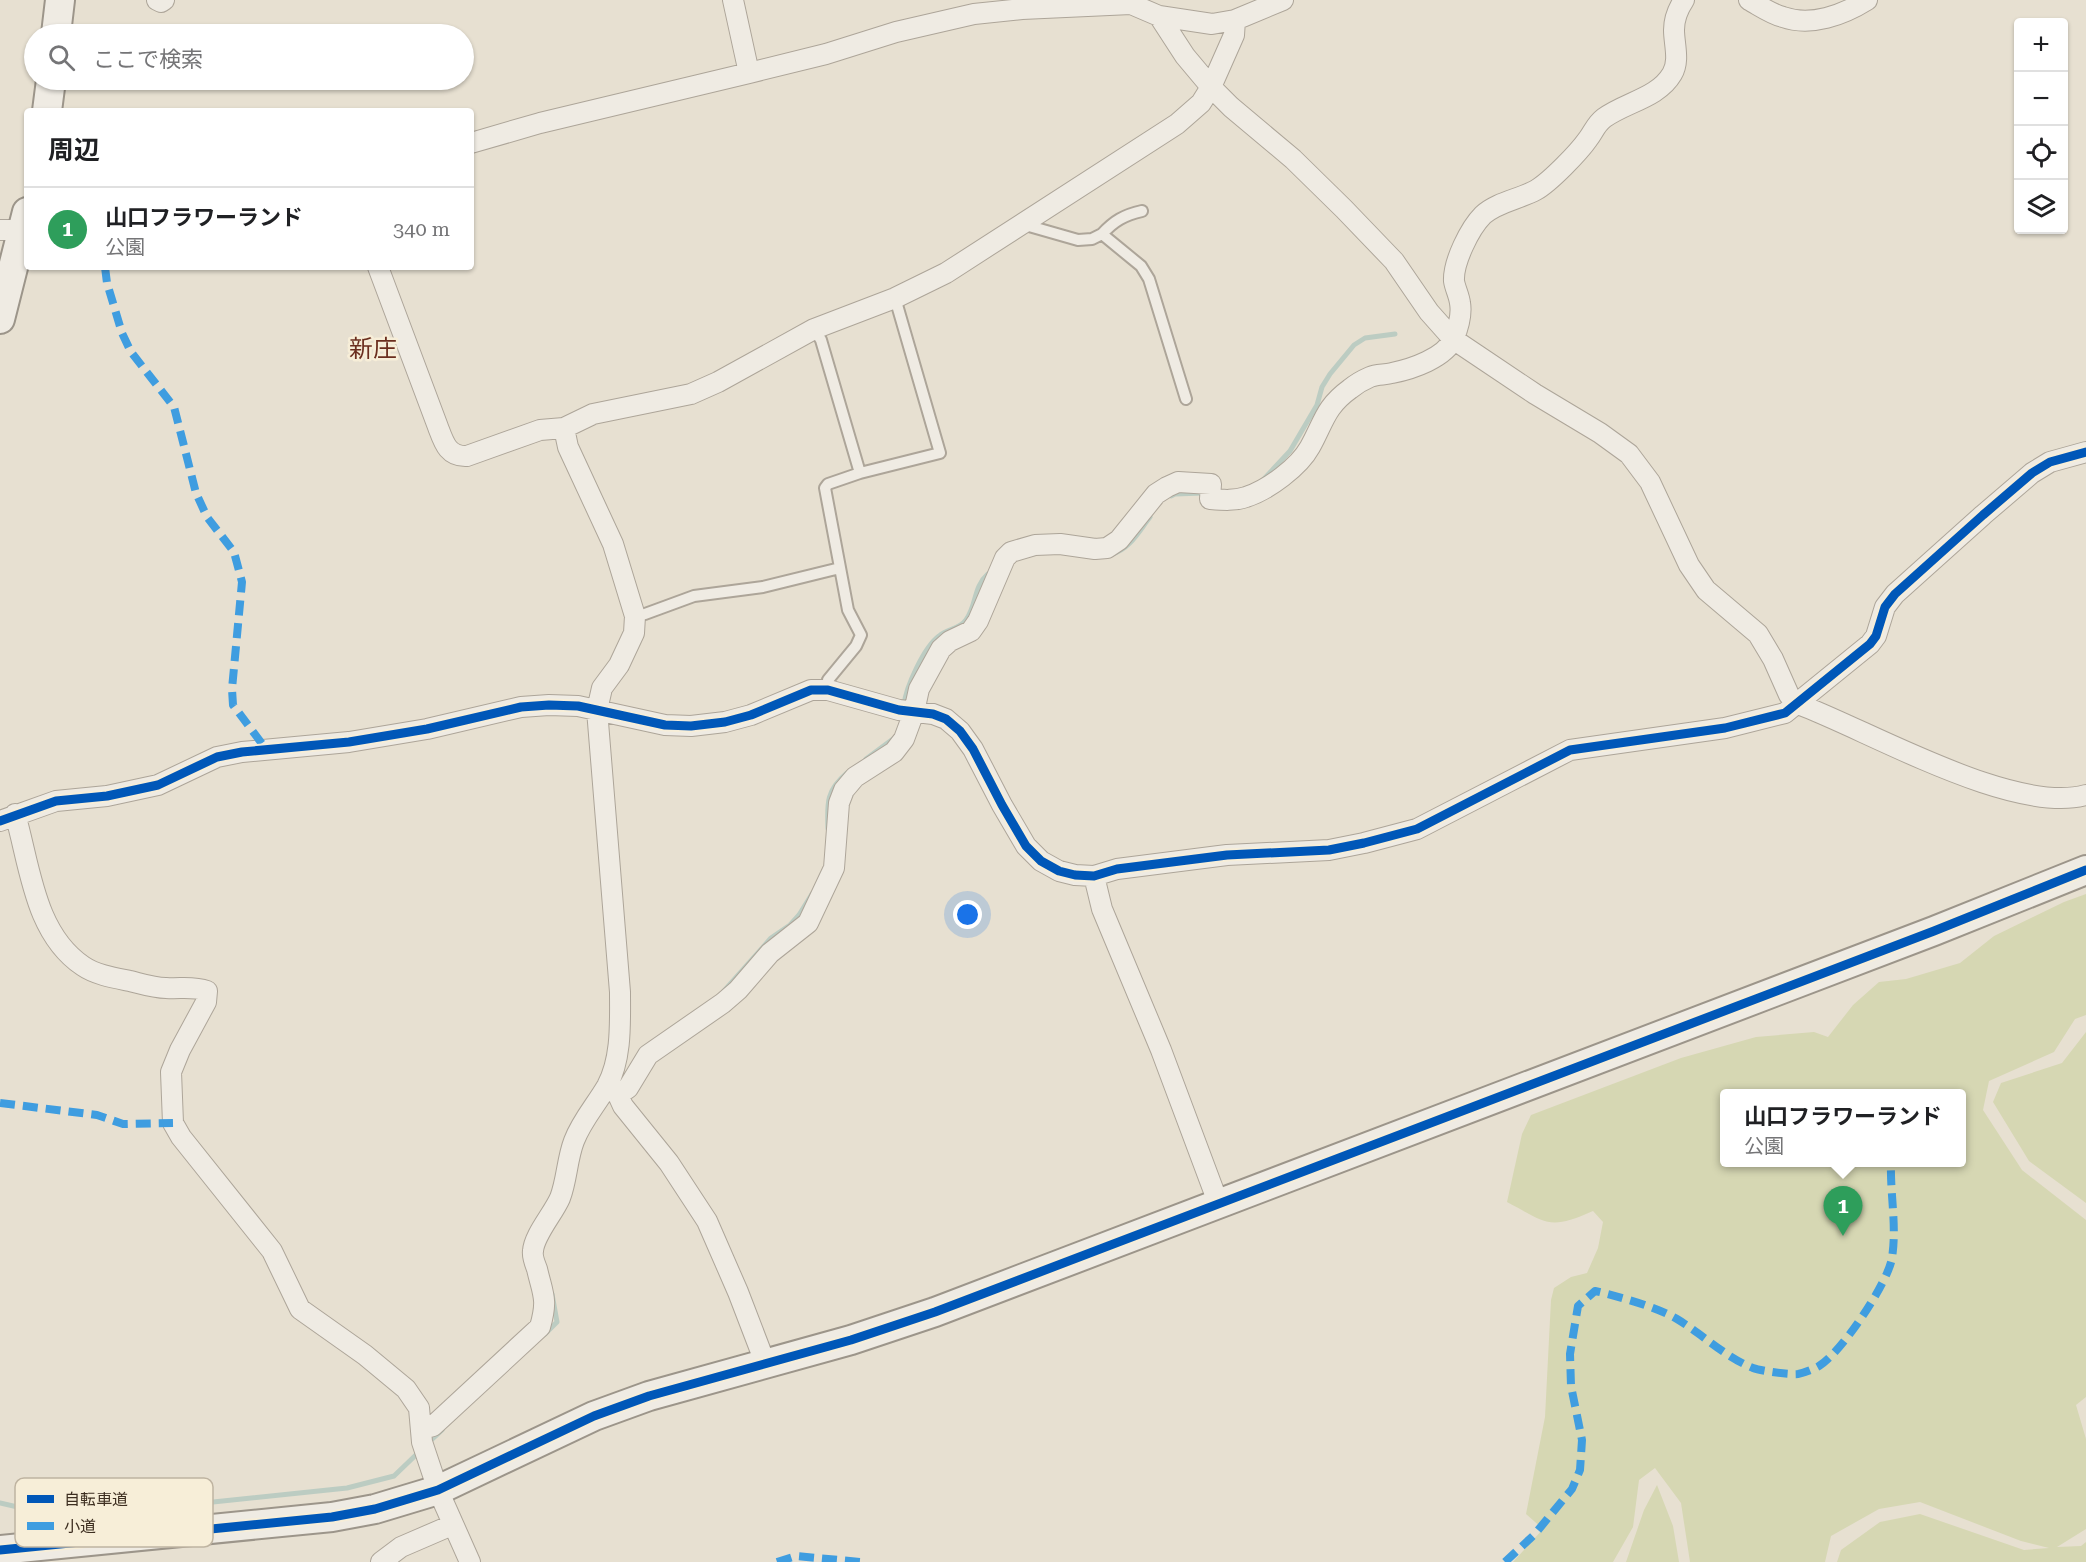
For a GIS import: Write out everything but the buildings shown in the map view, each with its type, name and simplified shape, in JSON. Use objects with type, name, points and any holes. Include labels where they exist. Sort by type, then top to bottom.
[{"type":"street","points":[[57,24],[60,0]]},
{"type":"street","points":[[157,0],[164,0]]},
{"type":"street","points":[[733,0],[749,74]]},
{"type":"street","points":[[474,142],[540,123],[749,74],[826,54],[896,32],[974,14],[1131,2],[1159,16],[1212,24],[1235,20],[1255,5],[1283,0]]},
{"type":"street","points":[[612,1090],[628,1088],[648,1055],[723,1003],[738,990],[770,952],[808,922],[834,868],[839,803],[844,790],[855,777],[894,752],[904,739],[906,711],[941,649],[950,641],[971,631],[978,621],[1005,558],[1011,552],[1035,545],[1060,544],[1095,549],[1107,548],[1119,540],[1156,494],[1178,482],[1211,484],[1210,500],[1246,497],[1270,486],[1301,460],[1309,449],[1327,411],[1336,399],[1372,376],[1393,373],[1427,361],[1446,349],[1453,339],[1460,318],[1460,304],[1454,282],[1455,267],[1463,245],[1484,215],[1537,190],[1548,181],[1588,140],[1597,123],[1660,89],[1674,73],[1676,59],[1674,27],[1678,10],[1684,0]]},
{"type":"street","points":[[1749,0],[1782,17],[1801,21],[1824,18],[1848,11],[1867,0]]},
{"type":"street","points":[[1159,16],[1185,56],[1211,87],[1231,107],[1293,159],[1394,261],[1429,312],[1453,339],[1629,454],[1650,482],[1689,565],[1706,590],[1758,634],[1773,659],[1789,695],[1798,704],[1986,784],[2056,799],[2086,795]]},
{"type":"street","points":[[379,270],[448,450],[458,456],[467,456],[540,430],[564,428],[593,414],[691,394],[813,329],[896,298],[946,273],[1177,124],[1202,103],[1211,87],[1234,35],[1235,20]]},
{"type":"street","points":[[47,108],[50,90]]},
{"type":"street","points":[[0,319],[19,226]]},
{"type":"street","points":[[423,1442],[434,1426],[540,1327],[545,1309],[544,1295],[533,1252],[536,1242],[560,1199],[573,1144],[582,1121],[612,1090],[619,1036],[620,992],[597,710],[602,688],[619,665],[634,633],[635,616],[613,544],[568,447],[564,428]]},
{"type":"street","points":[[470,1562],[438,1490],[423,1442],[419,1408],[406,1389],[365,1355],[300,1309],[272,1251],[181,1137],[173,1123],[170,1093],[171,1072],[206,1002],[207,991],[197,987],[164,988],[112,978],[83,966],[59,944],[45,920],[8,818],[56,801],[108,796],[158,785],[217,757],[242,752],[349,742],[427,729],[520,707],[578,706],[665,725],[691,726],[725,722],[751,715],[811,690],[828,690],[946,719],[960,731],[973,749],[1026,846],[1041,861],[1059,871],[1094,876],[1117,869],[1227,855],[1329,850],[1417,829],[1570,750],[1725,728],[1785,713],[1870,644],[1876,636],[1885,607],[1895,594],[1983,515],[2032,473],[2050,462],[2086,452]]},
{"type":"street","points":[[213,1530],[332,1517],[375,1509],[438,1490],[594,1416],[649,1396],[766,1365],[935,1312],[1934,931],[2086,870]]},
{"type":"street","points":[[1094,876],[1102,909],[1161,1050],[1219,1205]]},
{"type":"street","points":[[612,1090],[669,1163],[707,1221],[766,1365]]},
{"type":"street","points":[[381,1562],[401,1547],[453,1525]]},
{"type":"street","points":[[1,1554],[64,1547]]},
{"type":"lane","points":[[1022,224],[1078,240],[1092,239],[1102,234],[1113,222],[1126,215],[1142,211]]},
{"type":"lane","points":[[1102,234],[1141,266],[1149,279],[1186,399]]},
{"type":"lane","points":[[828,690],[828,680],[856,646],[861,635],[848,610],[825,488],[828,484],[860,473],[940,453],[896,298]]},
{"type":"lane","points":[[813,329],[820,340],[860,473]]},
{"type":"lane","points":[[635,616],[694,596],[763,587],[840,568]]},
{"type":"green space","points":[[2086,894],[2086,1015],[2075,1019],[2054,1052],[1989,1081],[1983,1110],[2022,1170],[2086,1220],[2086,1397],[2076,1405],[2086,1439],[2086,1529],[2057,1547],[2081,1546],[2086,1542],[2086,1562],[1837,1562],[1841,1550],[1880,1522],[1920,1514],[2024,1550],[2049,1548],[2021,1541],[1920,1502],[1879,1509],[1831,1536],[1825,1562],[1690,1562],[1681,1503],[1655,1468],[1639,1480],[1633,1527],[1613,1562],[1513,1562],[1543,1529],[1526,1514],[1545,1417],[1551,1300],[1554,1288],[1571,1277],[1587,1273],[1598,1248],[1603,1222],[1593,1211],[1566,1221],[1548,1222],[1507,1202],[1522,1134],[1531,1115],[1681,1058],[1756,1037],[1814,1032],[1828,1037],[1853,1005],[1879,982],[1906,979],[1960,963],[1994,936],[2064,902]]},
{"type":"green space","points":[[2086,1032],[2086,1203],[2029,1161],[1993,1102],[2001,1083],[2062,1063]]},
{"type":"green space","points":[[1657,1485],[1673,1526],[1679,1562],[1626,1562],[1644,1510]]},
{"type":"waterway","points":[[1263,480],[1290,451],[1317,405],[1322,387],[1354,345],[1365,338],[1395,334]]},
{"type":"waterway","points":[[1171,496],[1203,493]]},
{"type":"waterway","points":[[1112,554],[1129,544],[1150,517]]},
{"type":"waterway","points":[[904,705],[912,678],[927,649],[939,636],[960,626],[966,620],[977,590],[988,574]]},
{"type":"waterway","points":[[866,759],[893,739]]},
{"type":"waterway","points":[[828,829],[831,792],[847,773]]},
{"type":"waterway","points":[[724,991],[771,938],[790,925],[812,894]]},
{"type":"waterway","points":[[545,1334],[557,1322],[552,1294]]},
{"type":"waterway","points":[[427,1444],[442,1430]]},
{"type":"waterway","points":[[213,1502],[347,1488],[394,1476],[420,1451]]},
{"type":"waterway","points":[[0,1503],[15,1506]]},
{"type":"marked path","points":[[105,270],[122,333],[131,352],[174,407],[196,493],[207,517],[234,552],[242,582],[232,689],[233,705],[266,749]]},
{"type":"marked path","points":[[0,1103],[97,1115],[123,1124],[173,1123]]},
{"type":"marked path","points":[[1505,1562],[1534,1535],[1572,1489],[1580,1470],[1582,1440],[1571,1386],[1570,1354],[1578,1306],[1595,1291],[1648,1306],[1669,1315],[1723,1352],[1753,1368],[1794,1374],[1819,1366],[1851,1333],[1873,1300],[1889,1269],[1894,1234],[1891,1167]]},
{"type":"marked path","points":[[777,1562],[796,1556],[861,1562]]},
{"type":"cycle path","points":[[0,821],[56,801],[107,796],[158,785],[217,757],[242,752],[349,742],[427,729],[521,707],[578,706],[665,725],[691,726],[725,722],[751,715],[811,690],[828,690],[899,710],[933,714],[946,719],[960,731],[973,749],[1026,846],[1041,861],[1059,871],[1094,876],[1117,869],[1227,855],[1329,850],[1417,829],[1570,750],[1725,728],[1785,713],[1870,644],[1876,636],[1885,607],[1895,594],[1983,515],[2032,473],[2050,462],[2086,452]]},
{"type":"cycle path","points":[[213,1529],[332,1517],[375,1509],[438,1490],[594,1416],[649,1396],[851,1340],[935,1312],[1934,931],[2086,870]]},
{"type":"cycle path","points":[[0,1550],[30,1547]]},
{"type":"place","name":"山口フラワーランド","points":[[1843,1236]]},
{"type":"district","name":"新庄","points":[[373,349]]}]
